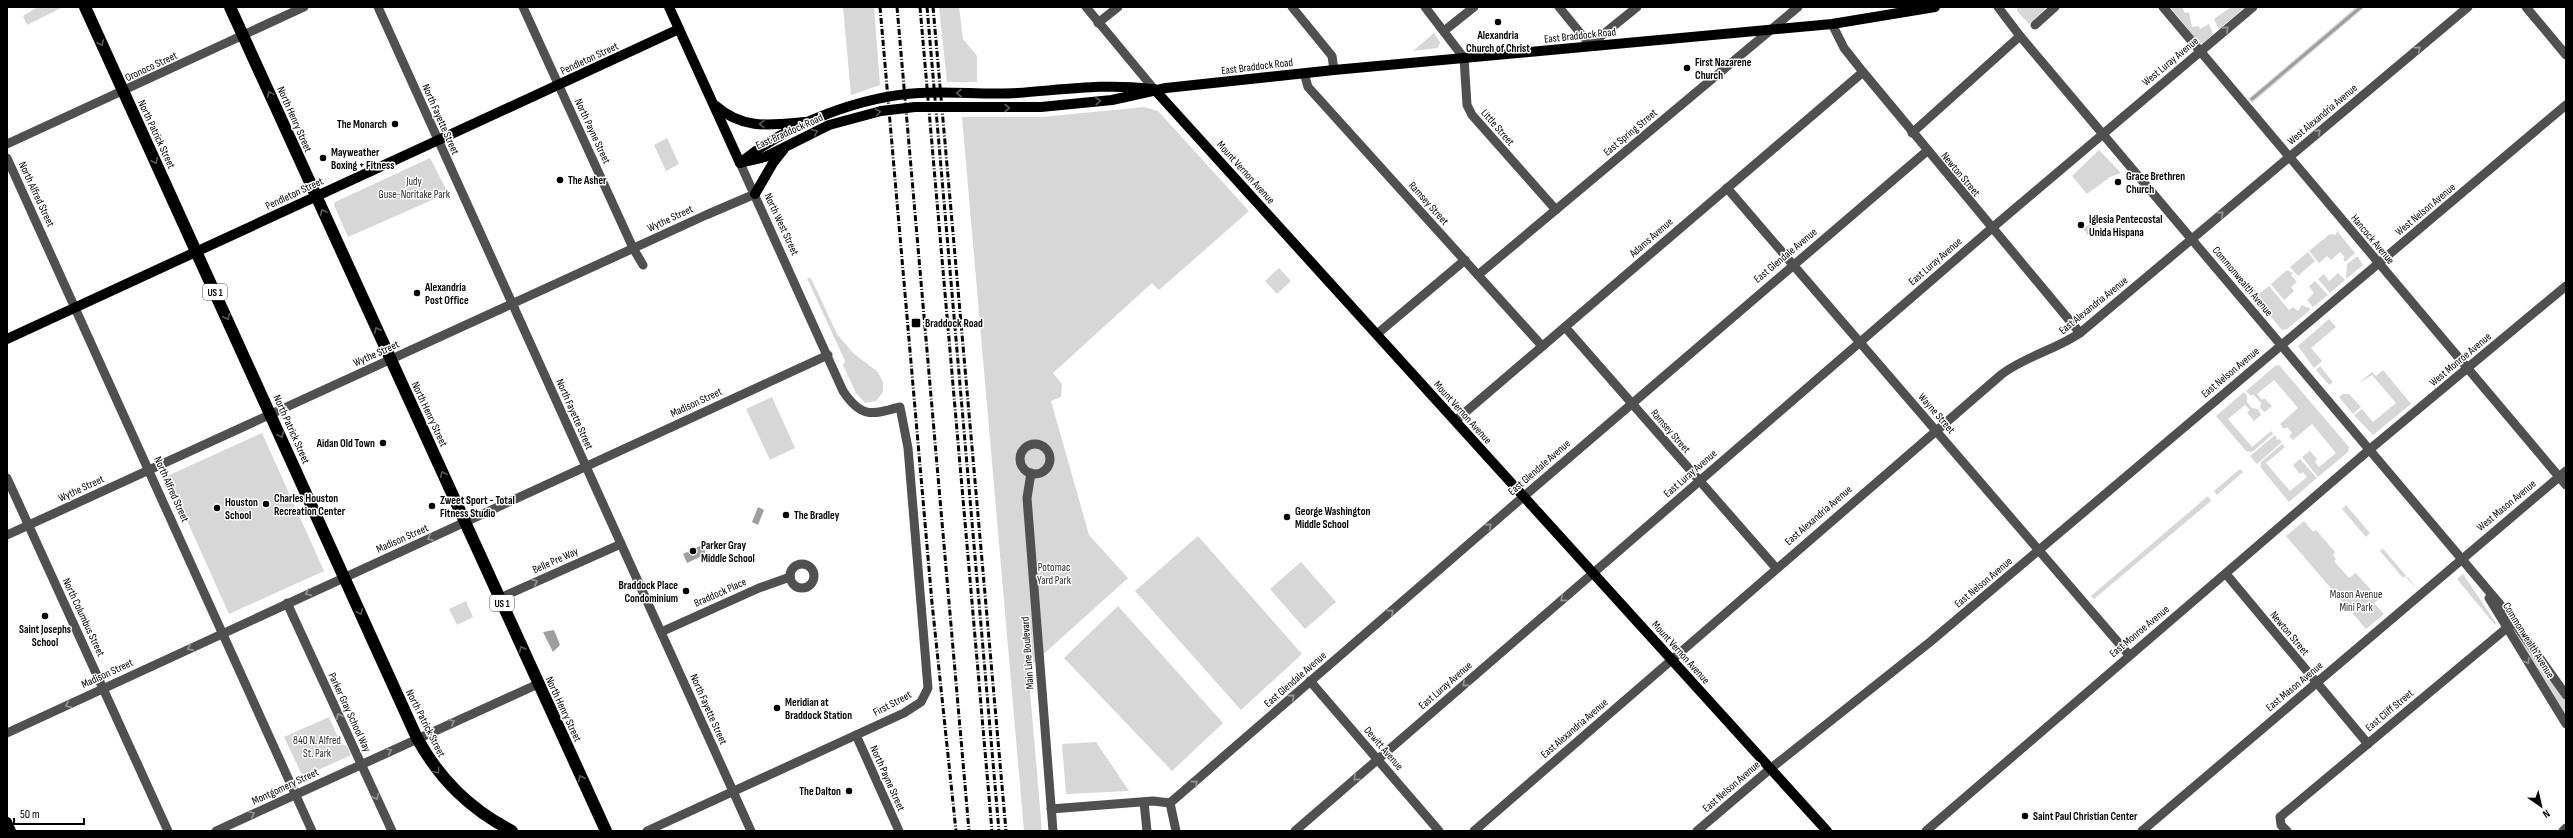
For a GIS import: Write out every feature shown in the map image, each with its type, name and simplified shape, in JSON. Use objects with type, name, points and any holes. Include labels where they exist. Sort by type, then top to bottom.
[{"type":"highway","name":"North Patrick Street","points":[[85,7],[417,738],[436,770],[454,790],[483,815],[512,831]]},
{"type":"highway","name":"North Henry Street","points":[[230,7],[606,831]]},
{"type":"main road","name":"North West Street","points":[[669,7],[740,163]]},
{"type":"main road","name":"East Braddock Road","points":[[740,163],[765,157],[829,125],[881,111],[915,107],[1041,107],[1112,100],[1154,89],[1590,45],[1832,24],[1935,7]]},
{"type":"main road","name":"Pendleton Street","points":[[7,339],[679,29]]},
{"type":"main road","name":"East Braddock Road","points":[[740,163],[760,148],[814,120],[862,102],[884,97],[921,93],[1018,93],[1126,85],[1154,89]]},
{"type":"main road","name":"Mount Vernon Avenue","points":[[1154,89],[1827,831]]},
{"type":"main road","points":[[713,102],[729,117],[747,123],[765,125],[814,120]]},
{"type":"main road","points":[[755,194],[773,163],[790,144]]},
{"type":"main road","points":[[7,822],[11,831]]},
{"type":"street","name":"Oronoco Street","points":[[7,144],[123,92],[304,7]]},
{"type":"street","name":"North Fayette Street","points":[[378,7],[751,831]]},
{"type":"street","name":"North Payne Street","points":[[523,7],[642,265]]},
{"type":"street","name":"Mount Vernon Avenue","points":[[1086,7],[1154,89]]},
{"type":"street","points":[[1098,23],[1118,7]]},
{"type":"street","points":[[1292,7],[1332,56],[1334,70]]},
{"type":"street","points":[[1425,7],[1464,58]]},
{"type":"street","points":[[1444,31],[1474,7]]},
{"type":"street","points":[[1559,7],[1590,45],[1637,7]]},
{"type":"street","name":"East Spring Street","points":[[1478,275],[1798,7]]},
{"type":"street","name":"Commonwealth Avenue","points":[[1998,7],[2020,36],[2102,134],[2471,570],[2511,625],[2566,695]]},
{"type":"street","points":[[2035,25],[2055,7]]},
{"type":"street","name":"Hancock Avenue","points":[[2163,7],[2378,263],[2562,474],[2566,485]]},
{"type":"street","name":"West Luray Avenue","points":[[2102,134],[2253,7]]},
{"type":"street","name":"West Alexandria Avenue","points":[[2191,239],[2468,7]]},
{"type":"street","points":[[2526,7],[2566,54]]},
{"type":"street","name":"Newton Street","points":[[1832,24],[1844,48],[1926,151],[2080,333]]},
{"type":"street","points":[[1912,133],[2020,36]]},
{"type":"street","name":"Little Street","points":[[1464,58],[1467,105],[1472,115],[1556,210]]},
{"type":"street","name":"Adams Avenue","points":[[1455,421],[1863,72]]},
{"type":"street","name":"Ramsey Street","points":[[1304,73],[1308,87],[1542,346]]},
{"type":"street","name":"West Nelson Avenue","points":[[2280,345],[2566,105]]},
{"type":"street","name":"East Luray Avenue","points":[[1295,831],[1859,342],[2102,134]]},
{"type":"street","name":"East Glendale Avenue","points":[[1171,807],[1310,681],[1631,403],[1926,151]]},
{"type":"street","name":"North Alfred Street","points":[[7,158],[150,470],[312,831]]},
{"type":"street","name":"North West Street","points":[[740,163],[843,391],[855,408],[872,414],[900,407]]},
{"type":"street","name":"Wayne Street","points":[[1727,188],[2129,655]]},
{"type":"street","name":"Wythe Street","points":[[7,535],[633,248],[755,194]]},
{"type":"street","name":"East Alexandria Avenue","points":[[1474,831],[1776,568],[2012,366],[2064,345],[2191,239]]},
{"type":"street","points":[[1377,334],[1465,260]]},
{"type":"street","name":"West Monroe Avenue","points":[[2369,450],[2566,286]]},
{"type":"street","name":"Ramsey Street","points":[[1565,327],[1698,482],[1776,568]]},
{"type":"street","name":"East Nelson Avenue","points":[[1697,831],[1770,768],[1925,646],[2280,345]]},
{"type":"street","name":"Madison Street","points":[[7,733],[223,634],[287,602],[828,355]]},
{"type":"street","name":"First Street","points":[[647,831],[915,707],[923,699],[928,688],[908,448],[900,407]]},
{"type":"street","name":"East Monroe Avenue","points":[[1926,831],[2369,450]]},
{"type":"street","name":"Main Line Boulevard","points":[[1030,473],[1027,498],[1053,831]]},
{"type":"street","name":"West Mason Avenue","points":[[2461,559],[2562,474]]},
{"type":"street","name":"North Columbus Street","points":[[7,478],[168,831]]},
{"type":"street","name":"Belle Pre Way","points":[[500,598],[620,544]]},
{"type":"street","name":"East Mason Avenue","points":[[2142,831],[2461,559]]},
{"type":"street","name":"Newton Street","points":[[2226,574],[2368,744]]},
{"type":"street","name":"Braddock Place","points":[[661,632],[759,588],[790,577]]},
{"type":"street","name":"Parker Gray School Way","points":[[287,602],[392,831]]},
{"type":"street","name":"Commonwealth Avenue","points":[[2511,625],[2566,724]]},
{"type":"street","name":"East Cliff Street","points":[[2287,831],[2281,825],[2280,817],[2511,625]]},
{"type":"street","name":"Dewitt Avenue","points":[[1310,681],[1439,831]]},
{"type":"street","name":"Montgomery Street","points":[[216,831],[538,684]]},
{"type":"street","name":"North Payne Street","points":[[856,735],[899,831]]},
{"type":"street","points":[[1051,808],[1144,802],[1171,807],[1176,831]]},
{"type":"street","points":[[1144,802],[1147,831]]},
{"type":"street","points":[[2563,831],[2566,828]]},
{"type":"green space","points":[[38,7],[63,7],[27,25],[23,16]]},
{"type":"green space","points":[[843,7],[874,7],[880,85],[851,95]]},
{"type":"green space","points":[[939,7],[959,7],[963,39],[977,56],[977,82],[947,82]]},
{"type":"green space","points":[[2017,7],[2047,7],[2029,24],[2017,11]]},
{"type":"green space","points":[[2170,7],[2182,7],[2185,13],[2189,12],[2192,27],[2199,26],[2200,29],[2209,24],[2213,34],[2203,43],[2199,43]]},
{"type":"green space","points":[[2231,7],[2245,7],[2219,29],[2214,19]]},
{"type":"green space","points":[[2356,7],[2365,7],[2252,103],[2248,99]]},
{"type":"green space","points":[[1434,33],[1440,42],[1438,48],[1413,51]]},
{"type":"green space","name":"Potomac Yard Park","points":[[1144,107],[1158,111],[1249,211],[1159,290],[1152,283],[1053,373],[1062,384],[1061,397],[1051,401],[1089,535],[1128,578],[1028,668],[1042,831],[1024,831],[962,117],[1042,117]]},
{"type":"green space","points":[[667,138],[679,164],[666,171],[654,145]]},
{"type":"green space","points":[[2099,150],[2121,173],[2110,177],[2087,194],[2072,176]]},
{"type":"green space","name":"Judy Guse-Noritake Park","points":[[430,158],[448,193],[348,237],[334,205],[335,202]]},
{"type":"green space","points":[[2100,215],[2105,220],[2081,240],[2087,234],[2083,229]]},
{"type":"green space","points":[[2337,231],[2355,253],[2345,262],[2343,259],[2345,257],[2340,252],[2331,260],[2327,256],[2319,263],[2309,251],[2330,234],[2336,235]]},
{"type":"green space","points":[[2308,252],[2315,261],[2298,276],[2290,267]]},
{"type":"green space","points":[[2358,257],[2363,265],[2346,279],[2347,264]]},
{"type":"green space","points":[[1279,268],[1291,281],[1277,294],[1265,281]]},
{"type":"green space","points":[[2287,270],[2293,273],[2291,275],[2297,282],[2291,287],[2294,291],[2284,300],[2271,284]]},
{"type":"green space","points":[[2338,273],[2345,280],[2330,293],[2318,279],[2324,274],[2329,281]]},
{"type":"green space","points":[[807,278],[811,278],[837,334],[853,353],[878,372],[883,382],[883,392],[876,401],[865,403],[856,393],[843,365],[845,361]]},
{"type":"green space","points":[[2315,281],[2328,295],[2313,307],[2307,300],[2314,293],[2309,286]]},
{"type":"green space","points":[[2269,286],[2289,310],[2293,307],[2298,311],[2302,305],[2311,309],[2287,329],[2282,330],[2249,291],[2253,287],[2259,294]]},
{"type":"green space","points":[[2329,319],[2336,327],[2311,348],[2322,361],[2314,368],[2298,346]]},
{"type":"green space","points":[[2279,365],[2349,447],[2348,452],[2318,477],[2302,457],[2310,451],[2317,459],[2315,462],[2319,467],[2336,453],[2312,424],[2293,440],[2289,436],[2292,433],[2287,427],[2284,429],[2280,424],[2298,408],[2274,380],[2257,394],[2262,400],[2264,398],[2272,406],[2265,412],[2260,408],[2261,403],[2254,395],[2250,395],[2246,391],[2275,366]]},
{"type":"green space","points":[[2320,366],[2333,382],[2329,385],[2316,370]]},
{"type":"green space","points":[[2383,370],[2411,404],[2373,435],[2354,415],[2362,409],[2373,422],[2396,403],[2372,375],[2358,384],[2372,372],[2376,376]]},
{"type":"green space","points":[[2244,392],[2247,396],[2247,402],[2252,408],[2258,409],[2261,415],[2254,421],[2247,412],[2250,410],[2245,405],[2228,419],[2252,447],[2271,431],[2273,434],[2252,452],[2246,451],[2216,416]]},
{"type":"green space","points":[[2343,394],[2349,394],[2361,407],[2353,414],[2339,397]]},
{"type":"green space","points":[[772,397],[795,448],[770,460],[746,409]]},
{"type":"green space","points":[[262,433],[324,571],[229,614],[167,476]]},
{"type":"green space","points":[[2275,435],[2277,440],[2279,439],[2282,442],[2257,464],[2250,456]]},
{"type":"green space","points":[[2282,444],[2285,447],[2266,463],[2290,491],[2307,477],[2303,472],[2300,474],[2293,465],[2300,459],[2317,478],[2289,502],[2261,468],[2261,462]]},
{"type":"green space","points":[[2240,469],[2243,472],[2217,495],[2214,491]]},
{"type":"green space","points":[[2208,496],[2211,501],[2094,599],[2091,596]]},
{"type":"green space","points":[[2346,505],[2370,533],[2366,537],[2342,509]]},
{"type":"green space","name":"Mason Avenue Mini Park","points":[[2304,521],[2313,532],[2316,530],[2335,552],[2333,555],[2336,559],[2334,561],[2349,578],[2356,573],[2379,599],[2374,603],[2384,614],[2366,629],[2286,536]]},
{"type":"green space","points":[[1198,536],[1302,654],[1241,710],[1135,591]]},
{"type":"green space","points":[[2378,543],[2415,587],[2405,576],[2403,578],[2380,551],[2383,549]]},
{"type":"green space","points":[[1301,562],[1336,602],[1305,629],[1270,589]]},
{"type":"green space","points":[[2463,574],[2496,623],[2495,625],[2457,579]]},
{"type":"green space","points":[[466,601],[473,617],[457,625],[449,609]]},
{"type":"green space","points":[[1118,606],[1223,723],[1172,771],[1064,658]]},
{"type":"green space","points":[[2518,633],[2566,701],[2566,720],[2516,634]]},
{"type":"green space","name":"840 N. Alfred St. Park","points":[[329,717],[341,744],[347,746],[351,755],[303,777],[284,737]]},
{"type":"green space","points":[[1096,742],[1129,791],[1066,794],[1062,744]]},
{"type":"shaded area","points":[[758,507],[764,510],[758,525],[752,522]]},
{"type":"shaded area","points":[[702,545],[706,554],[687,563],[683,554]]},
{"type":"shaded area","points":[[554,630],[560,645],[553,652],[543,632]]},
{"type":"waterway","points":[[2252,99],[2361,7]]},
{"type":"railway","points":[[880,7],[932,603],[956,831]]},
{"type":"railway","points":[[897,7],[969,831]]},
{"type":"railway","points":[[920,7],[992,831]]},
{"type":"railway","points":[[927,7],[999,831]]},
{"type":"railway","points":[[933,7],[1006,831]]},
{"type":"place","name":"Alexandria Church of Christ","points":[[1498,22]]},
{"type":"place","name":"First Nazarene Church","points":[[1687,68]]},
{"type":"place","name":"The Monarch","points":[[395,124]]},
{"type":"place","name":"Mayweather Boxing + Fitness","points":[[323,158]]},
{"type":"place","name":"The Asher","points":[[560,180]]},
{"type":"place","name":"Grace Brethren Church","points":[[2118,182]]},
{"type":"place","name":"Iglesia Pentecostal Unida Hispana","points":[[2081,225]]},
{"type":"place","name":"Alexandria Post Office","points":[[417,293]]},
{"type":"place","name":"Braddock Road","points":[[916,323]]},
{"type":"place","name":"Aidan Old Town","points":[[383,443]]},
{"type":"place","name":"Charles Houston Recreation Center","points":[[266,504]]},
{"type":"place","name":"Zweet Sport - Total Fitness Studio","points":[[432,506]]},
{"type":"place","name":"Houston School","points":[[217,508]]},
{"type":"place","name":"The Bradley","points":[[786,515]]},
{"type":"place","name":"George Washington Middle School","points":[[1287,517]]},
{"type":"place","name":"Parker Gray Middle School","points":[[693,551]]},
{"type":"place","name":"Braddock Place Condominium","points":[[686,591]]},
{"type":"place","name":"Saint Josephs School","points":[[45,616]]},
{"type":"place","name":"Meridian at Braddock Station","points":[[777,708]]},
{"type":"place","name":"The Dalton","points":[[849,791]]},
{"type":"place","name":"Saint Paul Christian Center","points":[[2025,816]]}]
